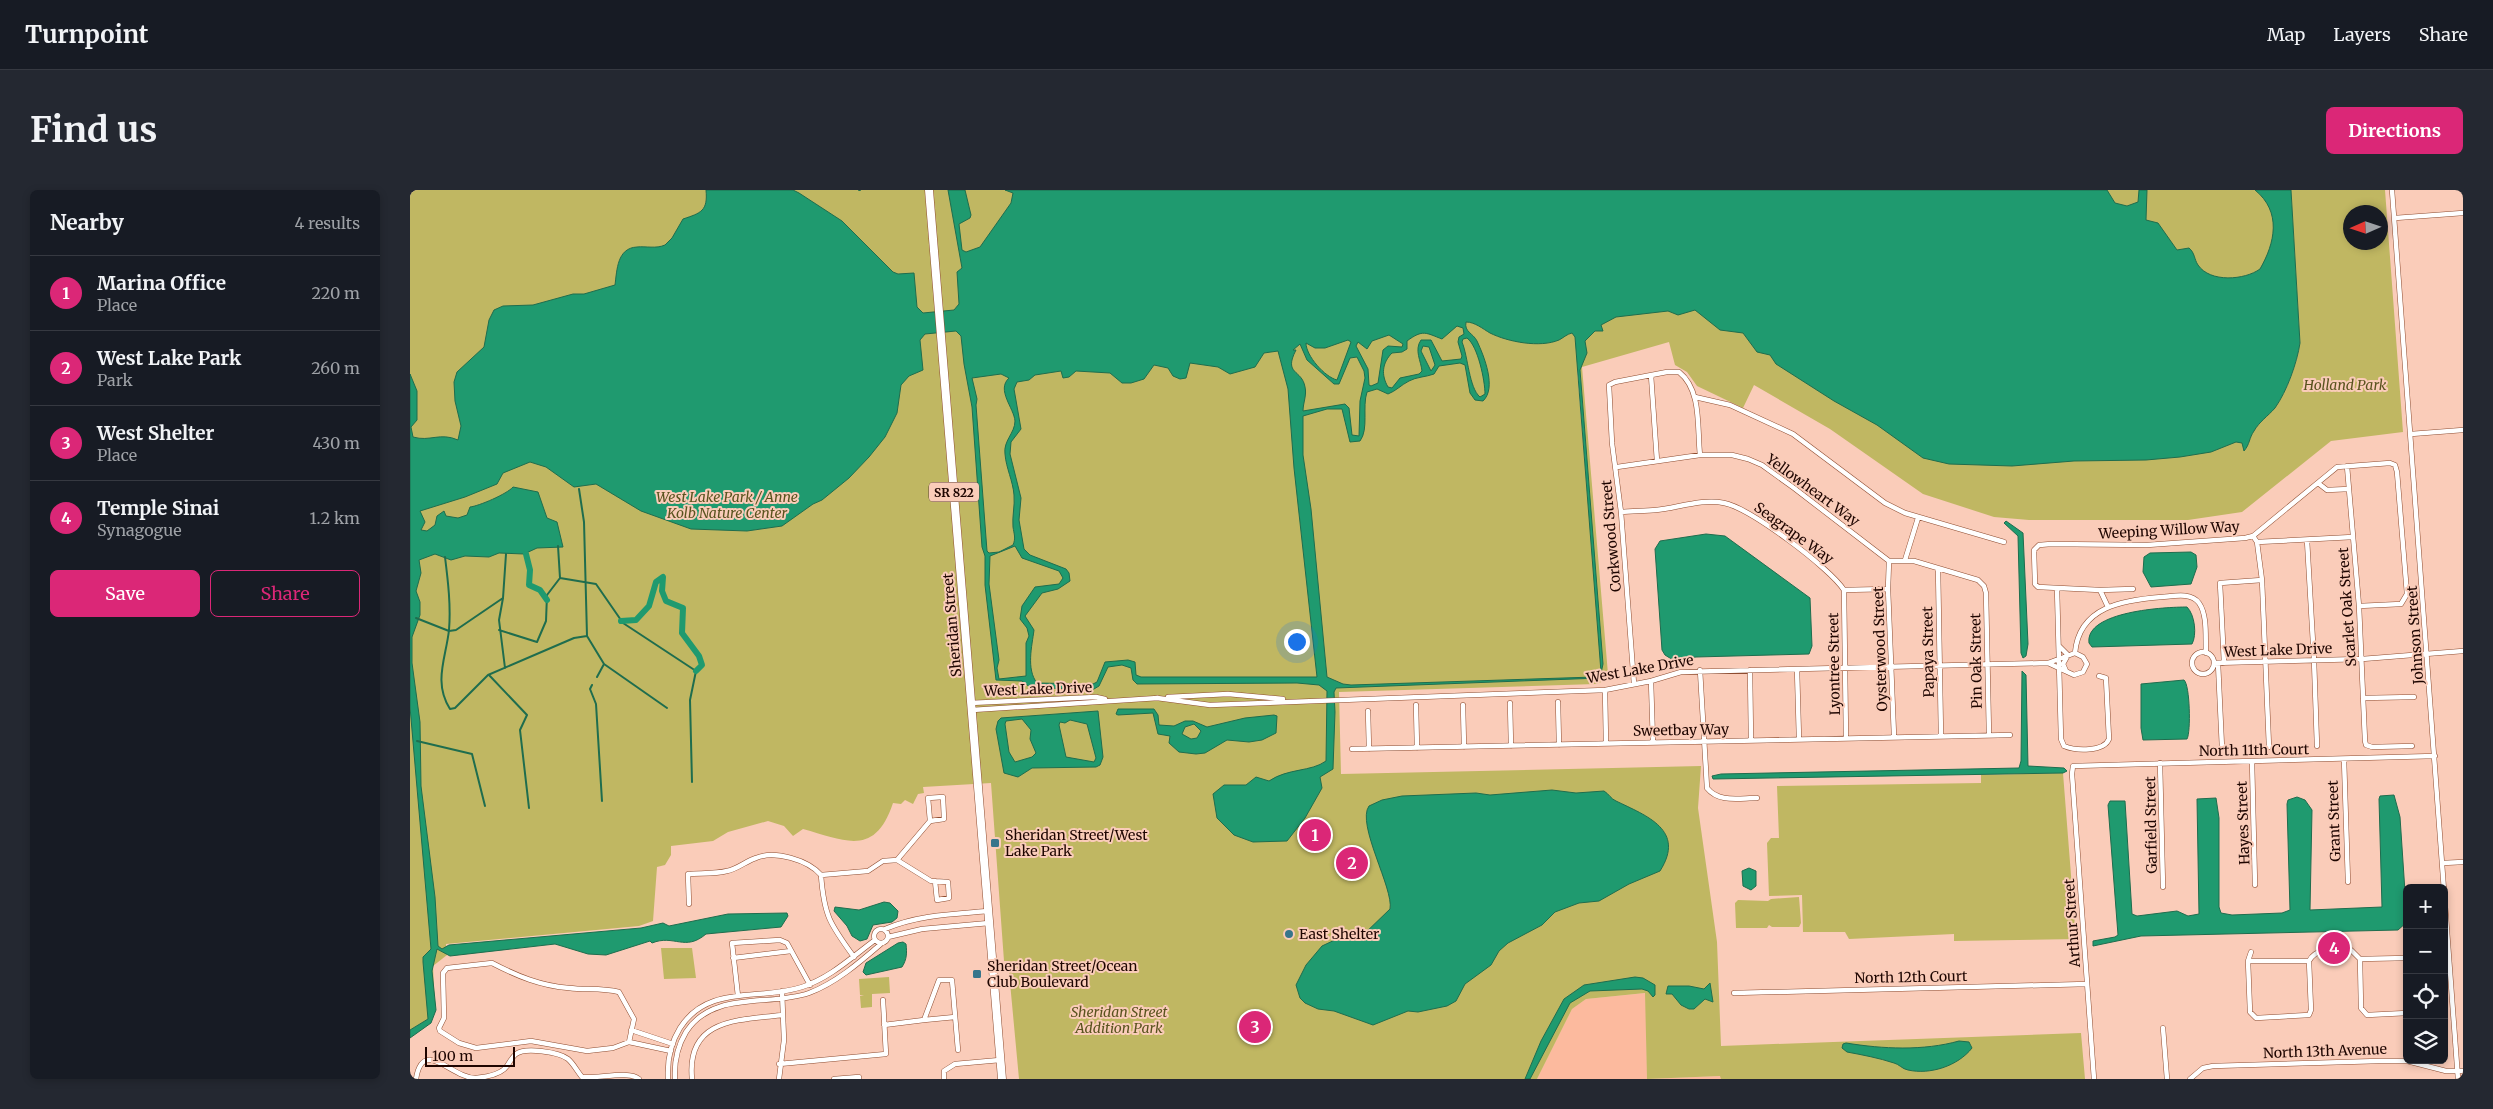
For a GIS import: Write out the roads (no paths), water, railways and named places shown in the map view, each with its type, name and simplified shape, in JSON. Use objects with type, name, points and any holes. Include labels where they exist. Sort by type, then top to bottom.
[{"type":"main road","name":"Sheridan Street","points":[[929,190],[1002,1079]]},
{"type":"street","name":"Johnson Street","points":[[2392,190],[2443,863],[2446,929]]},
{"type":"street","points":[[2395,218],[2463,212]]},
{"type":"street","points":[[1657,461],[1650,375],[1679,372],[1692,386],[1695,397],[1700,455]]},
{"type":"street","name":"Corkwood Street","points":[[1634,684],[1617,467],[1612,443],[1609,385],[1650,375]]},
{"type":"street","points":[[1695,397],[1730,405],[1793,434],[1884,503],[1918,518],[2004,542]]},
{"type":"street","points":[[2411,434],[2463,430]]},
{"type":"street","name":"Yellowheart Way","points":[[1617,467],[1700,455],[1732,455],[1762,465],[1890,561]]},
{"type":"street","name":"Weeping Willow Way","points":[[2057,588],[2038,587],[2035,584],[2034,550],[2039,545],[2147,545],[2253,536],[2337,467],[2390,463],[2395,465],[2407,594],[2401,604],[2359,606]]},
{"type":"street","name":"Scarlet Oak Street","points":[[2347,466],[2359,606],[2366,745],[2412,746]]},
{"type":"street","points":[[2318,483],[2328,490],[2349,489]]},
{"type":"street","name":"Seagrape Way","points":[[1621,512],[1655,510],[1706,502],[1723,502],[1741,508],[1830,574],[1844,590]]},
{"type":"street","points":[[1905,560],[1918,518]]},
{"type":"street","points":[[2253,536],[2257,542],[2262,580],[2270,746]]},
{"type":"street","points":[[2257,542],[2353,537]]},
{"type":"street","points":[[2307,540],[2317,746]]},
{"type":"street","points":[[1890,561],[1905,560],[1938,568]]},
{"type":"street","name":"Oysterwood Street","points":[[1890,561],[1888,589],[1894,736]]},
{"type":"street","name":"Pin Oak Street","points":[[1938,568],[1978,580],[1984,586],[1989,735]]},
{"type":"street","name":"Papaya Street","points":[[1938,568],[1941,736]]},
{"type":"street","points":[[2222,748],[2219,663],[2220,583],[2262,580]]},
{"type":"street","points":[[2100,676],[2106,678],[2109,739],[2107,745],[2102,748],[2069,748],[2064,746],[2061,740],[2057,588],[2133,589]]},
{"type":"street","points":[[1844,590],[1888,589]]},
{"type":"street","name":"Lyontree Street","points":[[1844,590],[1846,738]]},
{"type":"street","points":[[2100,590],[2108,607]]},
{"type":"street","points":[[2059,684],[2069,673],[2080,674],[2086,664],[2083,656],[2075,653],[2078,633],[2095,616],[2108,607],[2121,602],[2180,596],[2191,597],[2199,604],[2204,614],[2206,653]]},
{"type":"street","points":[[2058,645],[2068,654],[2063,664],[2069,673]]},
{"type":"street","name":"West Lake Drive","points":[[2219,663],[2362,659],[2463,651]]},
{"type":"street","name":"West Lake Drive","points":[[1157,698],[1210,705],[1297,700],[1605,690],[1651,681],[1681,672],[1700,670],[2048,663],[2075,653]]},
{"type":"street","points":[[2199,653],[2206,653],[2219,663],[2207,673],[2196,670],[2192,663],[2194,657],[2199,653]]},
{"type":"street","name":"West Lake Drive","points":[[2048,663],[2069,673]]},
{"type":"street","points":[[1797,669],[1799,739]]},
{"type":"street","points":[[1700,670],[1707,788],[1714,796],[1757,798]]},
{"type":"street","points":[[1750,670],[1751,740]]},
{"type":"street","points":[[1651,681],[1653,742]]},
{"type":"street","points":[[1605,690],[1606,744]]},
{"type":"street","points":[[1209,695],[1210,705]]},
{"type":"street","name":"West Lake Drive","points":[[971,706],[1061,706],[1097,703],[1106,700],[1209,695],[1240,695],[1297,700]]},
{"type":"street","points":[[2363,698],[2414,697]]},
{"type":"street","points":[[1558,702],[1559,745]]},
{"type":"street","points":[[1510,703],[1511,746]]},
{"type":"street","points":[[1416,705],[1417,748]]},
{"type":"street","points":[[1463,705],[1464,747]]},
{"type":"street","points":[[1368,711],[1369,749]]},
{"type":"street","name":"Sweetbay Way","points":[[1352,749],[2010,735]]},
{"type":"street","name":"North 11th Court","points":[[2073,766],[2160,762],[2435,756]]},
{"type":"street","name":"Grant Street","points":[[2344,759],[2348,882]]},
{"type":"street","name":"Hayes Street","points":[[2252,761],[2256,884]]},
{"type":"street","name":"Garfield Street","points":[[2160,762],[2164,887]]},
{"type":"street","name":"Arthur Street","points":[[2073,766],[2072,774],[2094,1079]]},
{"type":"street","points":[[898,860],[930,821],[944,819],[943,797],[928,798],[930,821]]},
{"type":"street","points":[[689,904],[688,874],[727,871],[756,857],[768,855],[799,861],[814,867],[821,875],[823,905],[829,920],[858,962]]},
{"type":"street","points":[[821,875],[868,871],[883,861],[898,860],[935,881],[948,882],[949,898],[936,900],[935,881]]},
{"type":"street","points":[[2443,863],[2463,862]]},
{"type":"street","points":[[668,1079],[671,1043],[688,1016],[696,1010],[719,998],[738,994],[782,991],[809,984],[832,972],[875,940],[876,931],[885,930],[905,921],[988,911]]},
{"type":"street","points":[[676,1079],[677,1052],[689,1027],[698,1018],[717,1007],[739,1002],[782,998],[813,991],[837,978],[888,937],[922,929],[989,923]]},
{"type":"street","points":[[885,930],[888,937]]},
{"type":"street","points":[[739,1002],[732,943],[780,940],[787,943],[813,991]]},
{"type":"street","points":[[875,940],[882,943]]},
{"type":"street","points":[[2251,952],[2248,961],[2250,1012],[2253,1016],[2309,1015],[2311,1010],[2309,961],[2312,955],[2319,950],[2351,950],[2360,959],[2361,1008],[2364,1013],[2368,1015],[2403,1013]]},
{"type":"street","points":[[733,958],[791,951]]},
{"type":"street","points":[[2360,959],[2403,958]]},
{"type":"street","points":[[2248,961],[2309,961]]},
{"type":"street","points":[[629,1042],[634,1019],[619,992],[567,988],[522,979],[492,963],[447,968],[443,973],[444,1018],[440,1032],[476,1048],[531,1041],[587,1051],[613,1048],[629,1042],[677,1052]]},
{"type":"street","name":"Johnson Street","points":[[2448,967],[2460,1072],[2458,1079]]},
{"type":"street","points":[[832,972],[837,978]]},
{"type":"street","points":[[924,1020],[939,980],[952,980],[958,1050]]},
{"type":"street","name":"North 12th Court","points":[[1734,993],[2088,984]]},
{"type":"street","points":[[779,1079],[779,1064],[784,1040],[782,991]]},
{"type":"street","points":[[779,1064],[886,1054],[883,1000]]},
{"type":"street","points":[[692,1079],[692,1060],[698,1046],[712,1027],[726,1021],[782,1015]]},
{"type":"street","points":[[884,1024],[955,1017]]},
{"type":"street","points":[[2163,1028],[2167,1079]]},
{"type":"street","points":[[631,1030],[679,1046]]},
{"type":"street","points":[[644,1045],[647,1035]]},
{"type":"street","points":[[416,1079],[418,1069],[426,1060],[433,1059],[465,1077],[475,1078],[494,1075],[506,1069],[514,1055],[522,1050],[533,1050],[564,1057],[570,1060],[582,1077],[590,1079],[632,1075],[639,1079]]},
{"type":"street","points":[[944,1079],[944,1071],[955,1064],[1000,1059]]},
{"type":"street","name":"North 13th Avenue","points":[[2190,1079],[2203,1068],[2212,1066],[2369,1061],[2412,1062],[2460,1072]]},
{"type":"street","points":[[834,1079],[859,1077],[859,1079]]},
{"type":"waterway","points":[[579,489],[584,522],[587,636],[604,664],[667,708]]},
{"type":"waterway","points":[[499,630],[537,642],[546,621],[547,595],[560,578],[558,546]]},
{"type":"waterway","points":[[505,668],[499,620],[503,598],[506,554]]},
{"type":"waterway","points":[[526,554],[530,570],[529,585],[540,590],[547,600]]},
{"type":"waterway","points":[[445,557],[450,621],[441,680],[445,699],[450,709],[455,708],[488,675],[574,638],[587,636]]},
{"type":"waterway","points":[[621,621],[636,620],[649,606],[656,582],[663,577],[662,591],[666,601],[683,608],[682,633],[699,656],[702,665],[696,671]]},
{"type":"waterway","points":[[560,578],[596,584],[623,623],[696,671],[690,700],[692,782]]},
{"type":"waterway","points":[[416,618],[449,631],[456,630],[503,598]]},
{"type":"waterway","points":[[597,677],[604,664]]},
{"type":"waterway","points":[[489,675],[527,715],[520,730],[529,808]]},
{"type":"waterway","points":[[592,685],[590,689],[596,704],[602,801]]},
{"type":"waterway","points":[[417,741],[472,754],[485,806]]},
{"type":"place","name":"Marina Office","points":[[1315,835]]},
{"type":"place","name":"Sheridan Street/West Lake Park","points":[[995,843]]},
{"type":"place","name":"West Lake Park","points":[[1352,863]]},
{"type":"place","name":"East Shelter","points":[[1289,934]]},
{"type":"place","name":"Temple Sinai","points":[[2334,948]]},
{"type":"place","name":"Sheridan Street/Ocean Club Boulevard","points":[[977,974]]},
{"type":"place","name":"West Shelter","points":[[1255,1027]]},
{"type":"park label","name":"Holland Park","points":[[2345,385]]},
{"type":"park label","name":"West Lake Park / Anne Kolb Nature Center","points":[[727,506]]},
{"type":"park label","name":"Sheridan Street Addition Park","points":[[1119,1020]]}]
